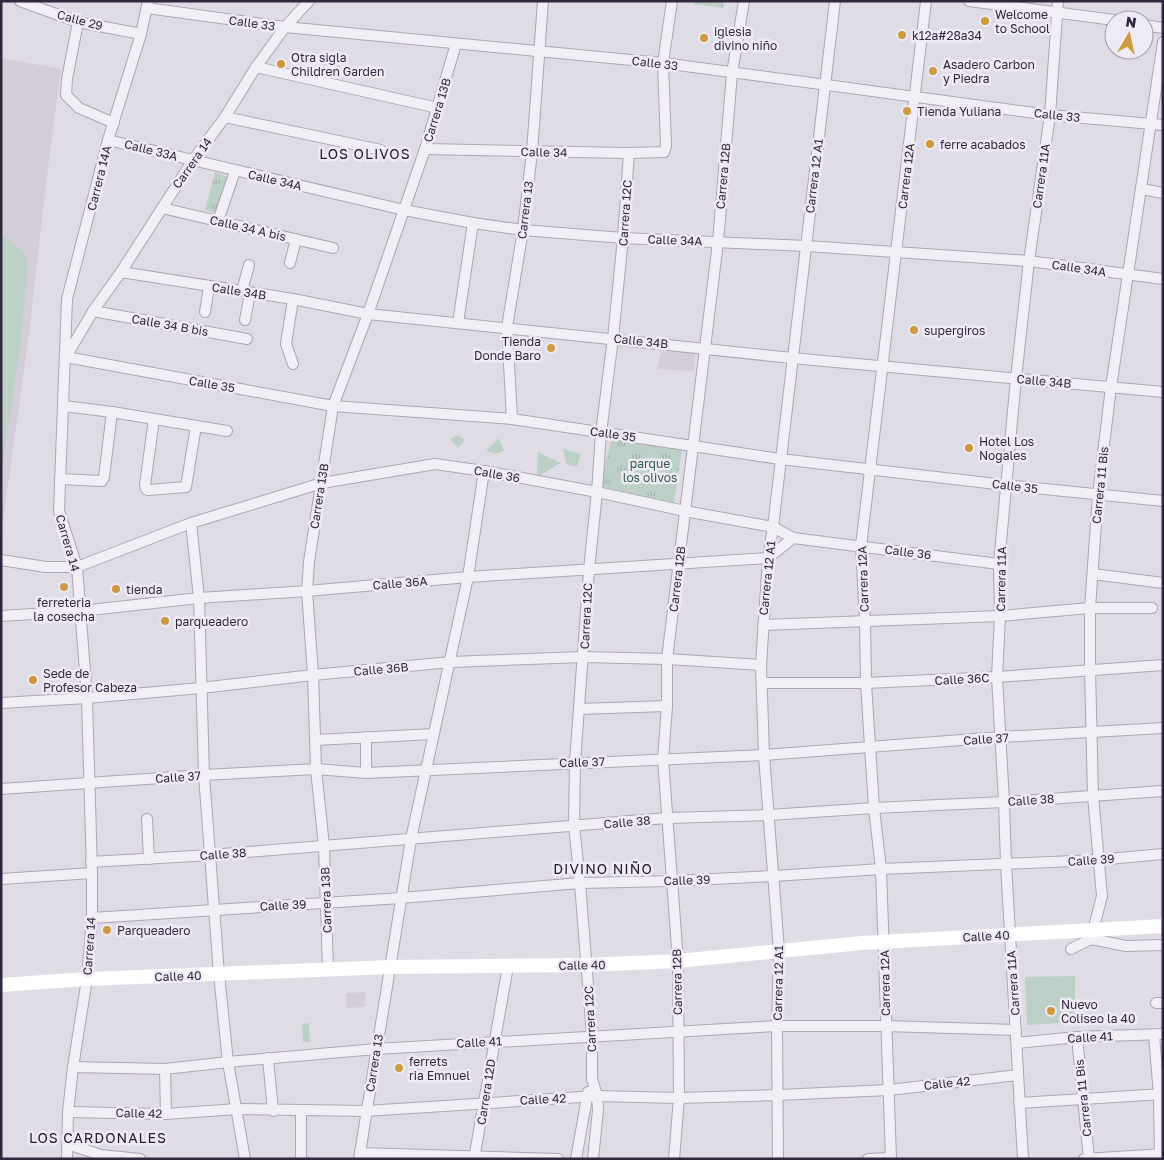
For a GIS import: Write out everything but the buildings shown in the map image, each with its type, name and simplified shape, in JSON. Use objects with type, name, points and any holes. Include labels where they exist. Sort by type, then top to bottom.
[{"type":"street","name":"Calle 29","points":[[20,1],[78,22],[141,34]]},
{"type":"street","name":"Carrera 14","points":[[67,1159],[68,1112],[73,1067],[87,979],[92,918],[92,873],[87,698],[77,567],[58,511],[66,358],[93,311],[121,272],[193,160],[225,117],[256,67],[285,27],[309,1]]},
{"type":"street","name":"Carrera 13","points":[[512,419],[507,327],[523,230],[532,152],[543,1]]},
{"type":"street","points":[[663,63],[672,1]]},
{"type":"street","name":"Carrera 12B","points":[[674,1159],[679,1098],[678,961],[663,759],[667,706],[667,659],[718,242],[732,73],[744,1]]},
{"type":"street","name":"Carrera 12 A1","points":[[778,1159],[777,1026],[779,951],[764,755],[761,665],[768,558],[835,1]]},
{"type":"street","name":"Carrera 12A","points":[[891,1159],[881,869],[874,808],[866,684],[861,546],[926,1]]},
{"type":"street","points":[[969,1],[1057,6],[1104,18]]},
{"type":"street","name":"Calle 33","points":[[148,5],[285,27],[663,63],[1050,114],[1163,125]]},
{"type":"street","name":"Carrera 14A","points":[[66,358],[67,299],[108,140],[141,34],[148,5]]},
{"type":"street","name":"Carrera 11A","points":[[1023,1159],[997,677],[1000,564],[1016,378],[1050,114],[1057,6]]},
{"type":"street","points":[[78,22],[67,79],[66,95],[79,108],[114,123]]},
{"type":"street","name":"Carrera 11 Bis","points":[[1093,931],[1102,896],[1093,796],[1090,669],[1090,608],[1098,495],[1111,387],[1142,189],[1149,124],[1160,76],[1163,42]]},
{"type":"street","name":"Carrera 13B","points":[[328,969],[324,846],[316,769],[313,675],[307,591],[308,562],[333,406],[368,314],[425,149],[456,44]]},
{"type":"street","name":"Calle 34","points":[[425,149],[532,152],[664,152],[666,146],[663,63]]},
{"type":"street","points":[[256,67],[438,108]]},
{"type":"street","points":[[225,117],[381,150]]},
{"type":"street","name":"Calle 33A","points":[[108,140],[193,160]]},
{"type":"street","name":"Carrera 12C","points":[[593,1159],[598,1110],[597,1096],[592,1079],[592,1037],[574,826],[575,762],[601,433],[614,338],[629,153]]},
{"type":"street","name":"Calle 34A","points":[[193,160],[404,210],[472,223],[523,230],[623,238],[806,246],[1030,261],[1163,279]]},
{"type":"street","points":[[218,221],[235,171]]},
{"type":"street","points":[[1142,189],[1163,193]]},
{"type":"street","name":"Calle 34 A bis","points":[[162,208],[333,248]]},
{"type":"street","points":[[458,323],[472,223]]},
{"type":"street","points":[[290,264],[296,239]]},
{"type":"street","points":[[245,320],[249,265]]},
{"type":"street","name":"Calle 34B","points":[[121,272],[293,299],[368,314],[614,338],[792,358],[1163,392]]},
{"type":"street","points":[[205,312],[209,286]]},
{"type":"street","points":[[293,299],[286,344],[293,364]]},
{"type":"street","name":"Calle 34 B bis","points":[[93,311],[247,339]]},
{"type":"street","name":"Calle 35","points":[[66,358],[333,406],[512,419],[780,459],[1163,501]]},
{"type":"street","points":[[64,406],[227,431]]},
{"type":"street","points":[[60,479],[102,481],[112,412]]},
{"type":"street","points":[[154,419],[145,485],[148,490],[186,487],[196,426]]},
{"type":"street","name":"Calle 36","points":[[1,560],[46,567],[77,567],[191,523],[322,483],[435,464],[597,492],[773,527],[793,538],[1000,564]]},
{"type":"street","name":"Carrera 13","points":[[359,1156],[411,839],[468,577],[484,471]]},
{"type":"street","points":[[191,523],[199,598],[204,775],[219,974],[228,1062],[245,1159]]},
{"type":"street","points":[[768,558],[793,538]]},
{"type":"street","name":"Calle 36A","points":[[1,616],[81,611],[199,598],[468,577],[768,558]]},
{"type":"street","points":[[1092,574],[1163,583]]},
{"type":"street","points":[[763,625],[1000,616],[1090,608],[1152,608]]},
{"type":"street","name":"Calle 36B","points":[[1,703],[201,688],[451,662],[583,657],[667,659],[761,665]]},
{"type":"street","name":"Calle 36C","points":[[762,683],[866,684],[1163,665]]},
{"type":"street","points":[[579,708],[667,706]]},
{"type":"street","name":"Calle 37","points":[[1,789],[316,769],[366,773],[575,762],[764,755],[1001,737],[1163,728]]},
{"type":"street","points":[[315,740],[434,734]]},
{"type":"street","points":[[366,737],[366,773]]},
{"type":"street","name":"Calle 38","points":[[91,862],[211,855],[667,818],[769,815],[1163,791]]},
{"type":"street","points":[[147,819],[149,859]]},
{"type":"street","name":"Calle 39","points":[[92,918],[401,898],[580,883],[672,881],[881,869],[1098,860],[1163,854]]},
{"type":"street","points":[[1,879],[92,873]]},
{"type":"street","name":"Calle 40","points":[[1,985],[87,979],[328,969],[586,965],[678,961],[884,943],[1163,926]]},
{"type":"street","points":[[1071,949],[1092,939],[1126,946],[1163,945]]},
{"type":"street","name":"Carrera 12D","points":[[475,1157],[508,966]]},
{"type":"street","name":"Calle 41","points":[[73,1067],[165,1069],[376,1049],[777,1026],[886,1026],[1016,1030]]},
{"type":"street","points":[[1084,1159],[1161,1156],[1161,1094],[1158,1034]]},
{"type":"street","name":"Calle 41","points":[[1017,1042],[1077,1036],[1158,1034]]},
{"type":"street","name":"Carrera 11 Bis","points":[[1077,1036],[1089,1158]]},
{"type":"street","points":[[268,1058],[273,1110]]},
{"type":"street","points":[[165,1069],[166,1114]]},
{"type":"street","name":"Calle 42","points":[[68,1112],[166,1114],[237,1109],[366,1111],[597,1096],[679,1098],[778,1095],[889,1090],[1018,1075]]},
{"type":"street","name":"Carrera 12C","points":[[576,1159],[586,1097],[592,1079]]},
{"type":"street","points":[[1019,1103],[1161,1094]]},
{"type":"street","points":[[301,1111],[301,1159]]},
{"type":"street","points":[[67,1144],[101,1155],[140,1159]]},
{"type":"street","points":[[359,1156],[558,1159]]},
{"type":"street","points":[[868,1159],[891,1159]]},
{"type":"shaded area","points":[[1,58],[61,69],[29,334],[1,536]]},
{"type":"shaded area","points":[[661,351],[695,354],[694,371],[657,369]]},
{"type":"shaded area","points":[[365,992],[365,1007],[347,1008],[346,993]]},
{"type":"green space","points":[[695,1],[724,1],[723,8],[694,4]]},
{"type":"green space","points":[[215,172],[230,178],[220,214],[205,210]]},
{"type":"green space","points":[[1,234],[23,251],[28,261],[21,341],[1,476]]},
{"type":"green space","points":[[458,435],[465,440],[458,448],[450,439]]},
{"type":"green space","name":"parque los olivos","points":[[612,436],[682,450],[674,503],[600,487]]},
{"type":"green space","points":[[499,438],[504,451],[495,454],[486,451]]},
{"type":"green space","points":[[563,449],[581,454],[577,467],[566,464]]},
{"type":"green space","points":[[538,452],[561,463],[537,476]]},
{"type":"green space","name":"Nuevo Coliseo la 40","points":[[1075,976],[1075,1022],[1027,1025],[1025,977]]},
{"type":"green space","points":[[309,1023],[310,1042],[303,1042],[302,1024]]},
{"type":"place","name":"Welcome to School","points":[[985,21]]},
{"type":"place","name":"k12a#28a34","points":[[902,35]]},
{"type":"place","name":"iglesia divino niño","points":[[704,38]]},
{"type":"place","name":"Otra sigla Children Garden","points":[[281,64]]},
{"type":"place","name":"Asadero Carbon y Piedra","points":[[933,71]]},
{"type":"place","name":"Tienda Yuliana","points":[[907,111]]},
{"type":"place","name":"ferre acabados","points":[[930,144]]},
{"type":"place","name":"supergiros","points":[[914,330]]},
{"type":"place","name":"Tienda Donde Baro","points":[[551,348]]},
{"type":"place","name":"Hotel Los Nogales","points":[[969,448]]},
{"type":"place","name":"ferreteria la cosecha","points":[[64,587]]},
{"type":"place","name":"tienda","points":[[116,589]]},
{"type":"place","name":"parqueadero","points":[[165,621]]},
{"type":"place","name":"Sede de Profesor Cabeza","points":[[33,680]]},
{"type":"place","name":"Parqueadero","points":[[107,930]]},
{"type":"place","name":"Nuevo Coliseo la 40","points":[[1051,1011]]},
{"type":"place","name":"ferrets ria Emnuel","points":[[399,1068]]},
{"type":"district","name":"LOS OLIVOS","points":[[365,153]]},
{"type":"district","name":"DIVINO NIÑO","points":[[603,868]]},
{"type":"district","name":"LOS CARDONALES","points":[[98,1137]]}]
